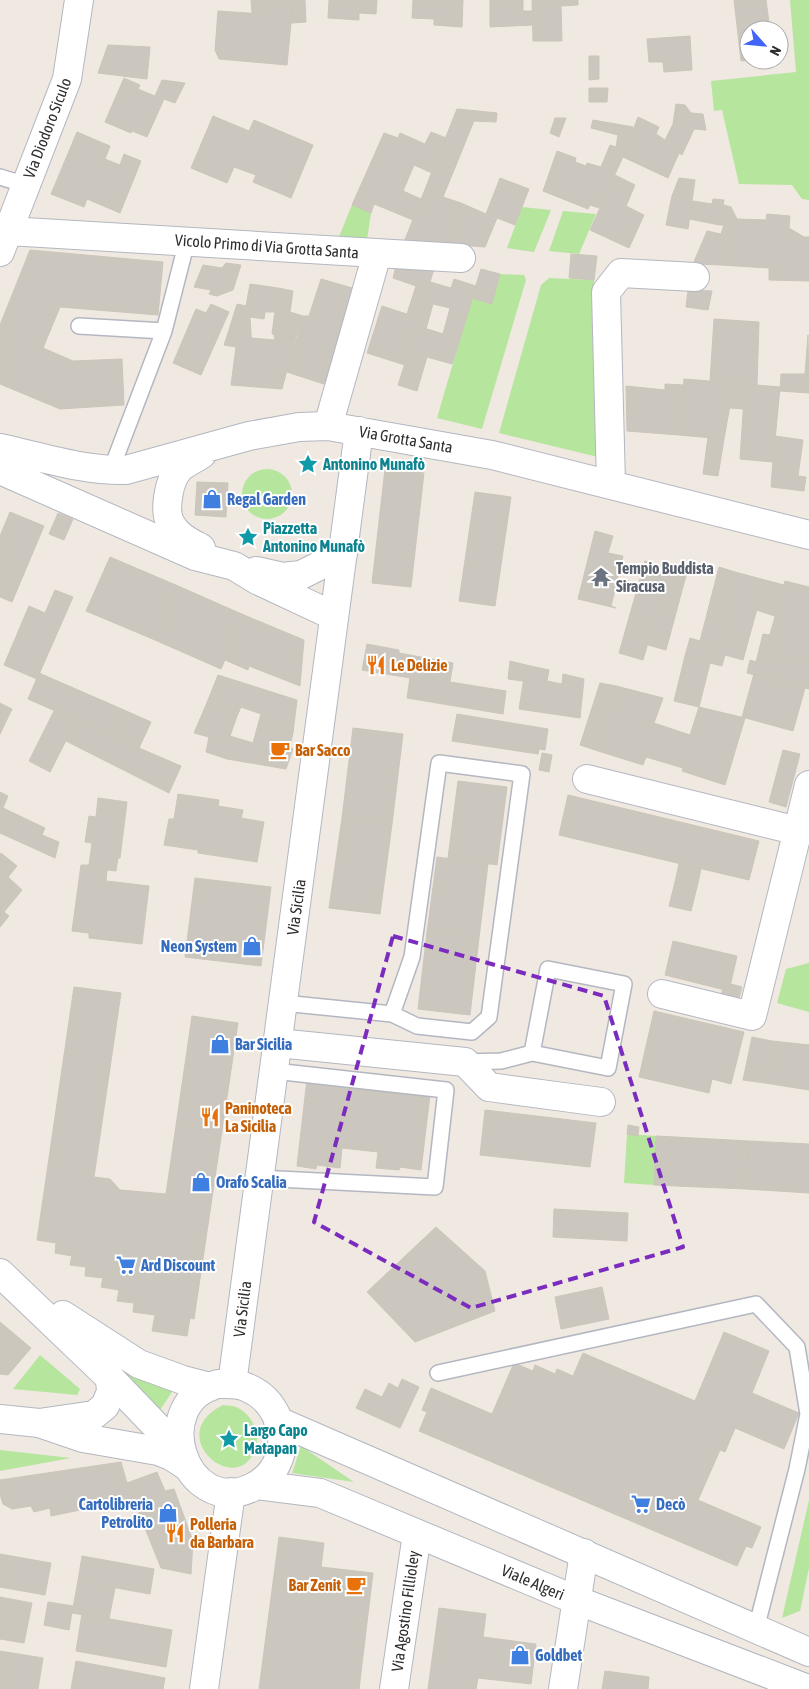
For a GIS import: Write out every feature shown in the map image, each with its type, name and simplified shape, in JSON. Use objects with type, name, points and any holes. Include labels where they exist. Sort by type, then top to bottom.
[{"type":"street","name":"Via Diodoro Siculo","points":[[4,241],[67,79],[79,0]]},
{"type":"street","name":"Vicolo Primo di Via Grotta Santa","points":[[4,241],[187,241],[377,254],[328,426]]},
{"type":"street","points":[[377,254],[461,258]]},
{"type":"street","points":[[611,484],[606,292],[621,274],[695,277]]},
{"type":"street","name":"Via Grotta Santa","points":[[0,448],[65,463],[111,470],[126,470],[249,436],[299,427],[328,426],[492,454],[809,535]]},
{"type":"street","name":"Via Sicilia","points":[[221,1385],[259,1178],[358,431]]},
{"type":"street","points":[[211,447],[178,470],[169,491],[167,509],[170,524],[185,540],[257,580],[334,616]]},
{"type":"street","points":[[0,470],[194,556],[234,566],[283,577],[301,575],[342,554]]},
{"type":"street","points":[[587,779],[798,831]]},
{"type":"street","points":[[662,994],[752,1016],[809,785]]},
{"type":"street","points":[[278,1043],[465,1062],[489,1087],[601,1102]]},
{"type":"street","points":[[4,1277],[139,1364],[183,1380],[248,1387],[264,1398],[270,1404],[282,1433],[280,1457],[275,1468],[267,1478],[249,1489],[231,1492],[215,1490],[201,1482],[157,1427],[110,1378],[4,1277]]},
{"type":"street","points":[[38,1423],[94,1415],[105,1406],[111,1392],[110,1378]]},
{"type":"street","points":[[185,1462],[179,1437],[182,1418],[192,1399],[221,1385]]},
{"type":"street","points":[[0,1419],[38,1423],[84,1438],[158,1451],[185,1462]]},
{"type":"street","points":[[278,1421],[809,1652]]},
{"type":"street","name":"Viale Algeri","points":[[257,1485],[320,1493],[776,1683],[808,1689]]},
{"type":"street","points":[[204,1689],[231,1492]]},
{"type":"street","name":"Via Agostino Fillioley","points":[[394,1689],[416,1534]]},
{"type":"street","points":[[563,1689],[584,1553]]},
{"type":"lane","points":[[0,177],[26,185]]},
{"type":"lane","points":[[111,470],[164,332],[187,241]]},
{"type":"lane","points":[[80,326],[164,332]]},
{"type":"lane","points":[[283,1003],[392,1014],[417,1026],[472,1032],[489,1017],[522,774],[439,763],[412,958],[392,1014]]},
{"type":"lane","points":[[465,1062],[501,1061],[532,1054],[608,1068],[624,984],[548,970],[532,1054]]},
{"type":"lane","points":[[259,1178],[435,1187],[446,1090],[274,1071]]},
{"type":"lane","points":[[438,1372],[756,1304],[797,1347],[808,1414],[797,1469],[756,1629]]},
{"type":"highlighted area","points":[[393,936],[604,996],[683,1247],[471,1308],[314,1222]]},
{"type":"green space","points":[[790,0],[809,0],[809,200],[802,199],[792,185],[739,184],[722,110],[714,111],[711,81],[796,72]]},
{"type":"green space","points":[[352,205],[371,213],[367,240],[338,239]]},
{"type":"green space","points":[[522,207],[551,210],[534,252],[507,248]]},
{"type":"green space","points":[[563,211],[596,214],[579,254],[549,251]]},
{"type":"green space","points":[[500,274],[524,275],[526,280],[482,429],[437,418],[472,298],[492,303]]},
{"type":"green space","points":[[549,278],[594,280],[602,458],[499,433],[541,285]]},
{"type":"green space","points":[[267,469],[281,473],[288,480],[292,494],[288,508],[281,515],[267,519],[253,515],[246,508],[242,494],[246,480],[253,473]]},
{"type":"green space","points":[[809,963],[809,1012],[777,1003],[786,969]]},
{"type":"green space","points":[[627,1134],[656,1136],[654,1185],[624,1183]]},
{"type":"green space","points":[[40,1355],[80,1389],[77,1395],[13,1389]]},
{"type":"green space","points":[[116,1364],[176,1386],[160,1410]]},
{"type":"green space","points":[[223,1405],[236,1407],[243,1411],[253,1424],[257,1435],[256,1446],[248,1462],[236,1468],[222,1466],[210,1458],[202,1446],[199,1432],[206,1418]]},
{"type":"green space","points":[[301,1446],[354,1482],[292,1473]]},
{"type":"green space","points":[[0,1450],[71,1458],[0,1471]]},
{"type":"green space","points":[[809,1500],[809,1568],[800,1611],[782,1618]]},
{"type":"building","points":[[251,0],[264,0],[263,14],[252,13]]},
{"type":"building","points":[[264,0],[293,2],[287,65],[219,59],[215,50],[218,11],[263,14]]},
{"type":"building","points":[[271,0],[305,0],[306,22],[291,23],[293,2]]},
{"type":"building","points":[[329,0],[377,0],[376,14],[359,13],[359,20],[328,18]]},
{"type":"building","points":[[413,0],[463,0],[462,27],[434,25],[434,19],[412,18]]},
{"type":"building","points":[[490,0],[523,0],[523,11],[533,11],[533,25],[490,27]]},
{"type":"building","points":[[532,0],[578,0],[578,5],[561,6],[562,41],[533,41]]},
{"type":"building","points":[[734,0],[766,0],[769,20],[739,20],[739,44]]},
{"type":"building","points":[[690,36],[692,70],[664,72],[663,62],[649,62],[647,39]]},
{"type":"building","points":[[108,45],[150,47],[147,79],[98,73]]},
{"type":"building","points":[[589,56],[599,56],[599,79],[589,80]]},
{"type":"building","points":[[124,78],[140,85],[138,89],[155,96],[162,80],[185,83],[175,103],[164,99],[147,137],[132,131],[131,133],[105,122]]},
{"type":"building","points":[[589,88],[608,88],[607,102],[589,102]]},
{"type":"building","points":[[676,104],[685,105],[691,113],[703,114],[706,130],[694,129],[682,155],[679,153],[668,178],[623,157],[638,117],[659,127],[656,134],[665,140],[673,124]]},
{"type":"building","points":[[457,109],[478,111],[443,197],[461,203],[445,244],[404,242]]},
{"type":"building","points":[[478,111],[497,113],[496,122],[474,121]]},
{"type":"building","points":[[213,116],[249,131],[254,120],[313,145],[291,198],[253,182],[256,175],[234,167],[227,183],[191,168]]},
{"type":"building","points":[[555,118],[566,118],[559,137],[550,133]]},
{"type":"building","points":[[593,120],[633,127],[623,157],[599,208],[590,205],[588,209],[543,191],[557,151],[576,158],[575,162],[586,166],[587,163],[601,167],[610,145],[616,147],[618,135],[591,128]]},
{"type":"building","points":[[77,132],[110,146],[105,159],[120,165],[124,154],[141,161],[120,213],[87,199],[84,207],[51,194]]},
{"type":"building","points":[[431,132],[446,138],[432,173],[414,165],[403,191],[421,199],[413,220],[374,204],[371,213],[352,205],[384,133],[398,138],[400,133],[425,144]]},
{"type":"building","points":[[615,175],[635,185],[626,206],[644,215],[629,248],[590,230]]},
{"type":"building","points":[[500,178],[529,189],[515,225],[497,218],[485,247],[445,244],[461,203],[486,214]]},
{"type":"building","points":[[679,178],[695,180],[688,229],[666,225],[672,196]]},
{"type":"building","points":[[713,199],[724,200],[720,225],[689,219],[693,201],[712,204]]},
{"type":"building","points":[[724,205],[731,207],[737,219],[721,265],[693,264],[707,231],[721,234],[724,225],[720,225]]},
{"type":"building","points":[[767,214],[790,216],[789,228],[804,237],[809,237],[809,281],[769,280],[769,268],[721,265],[737,219],[766,220]]},
{"type":"building","points":[[30,250],[163,262],[158,315],[60,307],[43,348],[73,361],[122,359],[124,405],[60,409],[0,384],[0,325]]},
{"type":"building","points":[[571,254],[597,256],[594,280],[569,278]]},
{"type":"building","points":[[226,263],[241,265],[233,290],[217,296],[209,294],[211,290],[194,287],[203,265],[222,268]]},
{"type":"building","points":[[396,266],[434,269],[419,318],[407,314],[416,286],[393,278]]},
{"type":"building","points":[[481,269],[500,274],[492,304],[472,298]]},
{"type":"building","points":[[321,279],[356,289],[348,319],[344,317],[337,341],[342,343],[327,385],[287,372],[303,316],[309,316]]},
{"type":"building","points":[[454,279],[476,286],[460,339],[443,334],[450,308],[433,304],[426,329],[417,326],[430,282],[451,288]]},
{"type":"building","points":[[250,284],[278,288],[274,312],[265,312],[264,319],[250,317],[251,333],[228,333],[237,304],[246,306]]},
{"type":"building","points":[[278,288],[293,291],[290,312],[303,316],[296,336],[272,334]]},
{"type":"building","points":[[688,290],[712,291],[708,310],[686,307]]},
{"type":"building","points":[[211,304],[229,312],[201,375],[173,363],[196,309],[206,313]]},
{"type":"building","points":[[382,306],[419,318],[405,365],[367,353]]},
{"type":"building","points":[[714,319],[759,322],[757,385],[710,381]]},
{"type":"building","points":[[417,326],[460,339],[452,364],[427,357],[417,391],[398,385]]},
{"type":"building","points":[[228,333],[251,333],[251,338],[275,340],[274,335],[296,336],[282,389],[231,385],[236,347],[224,345]]},
{"type":"building","points":[[808,335],[809,393],[780,391],[781,374],[805,374]]},
{"type":"building","points":[[684,379],[734,383],[724,439],[679,435]]},
{"type":"building","points":[[734,383],[745,384],[744,409],[730,408]]},
{"type":"building","points":[[665,384],[684,385],[679,435],[627,431],[626,386],[665,390]]},
{"type":"building","points":[[745,384],[780,387],[773,462],[740,459]]},
{"type":"building","points":[[775,436],[803,440],[798,476],[806,477],[804,491],[771,487]]},
{"type":"building","points":[[708,437],[724,439],[718,476],[703,474]]},
{"type":"building","points":[[385,469],[424,473],[411,587],[372,583]]},
{"type":"building","name":"Regal Garden","points":[[197,482],[228,483],[226,517],[195,515]]},
{"type":"building","points":[[475,492],[511,497],[495,606],[459,601]]},
{"type":"building","points":[[10,512],[44,526],[12,602],[0,597],[0,536]]},
{"type":"building","points":[[58,513],[73,519],[64,540],[49,534]]},
{"type":"building","name":"Tempio Buddista Siracusa","points":[[595,531],[613,536],[608,553],[623,556],[611,606],[616,608],[578,599]]},
{"type":"building","points":[[110,557],[178,586],[155,640],[86,611]]},
{"type":"building","points":[[645,561],[670,568],[643,660],[619,653]]},
{"type":"building","points":[[719,567],[735,572],[728,601],[731,602],[714,664],[685,656],[690,638],[700,641]]},
{"type":"building","points":[[670,568],[687,572],[666,650],[648,645]]},
{"type":"building","points":[[735,572],[765,580],[743,660],[725,655],[722,666],[714,664],[731,602],[728,601]]},
{"type":"building","points":[[765,580],[784,585],[775,616],[756,610]]},
{"type":"building","points":[[785,581],[809,587],[809,661],[791,656],[791,659],[765,652]]},
{"type":"building","points":[[178,586],[244,615],[221,669],[155,640]]},
{"type":"building","points":[[55,590],[73,597],[37,679],[4,665],[29,606],[45,613]]},
{"type":"building","points":[[244,615],[304,640],[300,686],[249,666],[248,670],[225,660]]},
{"type":"building","points":[[763,634],[770,635],[765,652],[791,659],[791,656],[809,661],[809,689],[747,673],[750,660],[756,662]]},
{"type":"building","points":[[367,644],[399,650],[399,653],[453,663],[450,682],[506,691],[503,714],[407,698],[410,678],[362,670]]},
{"type":"building","points":[[685,656],[710,663],[699,707],[674,701]]},
{"type":"building","points":[[510,661],[526,665],[523,681],[508,679]]},
{"type":"building","points":[[526,665],[549,670],[547,681],[562,684],[563,674],[584,679],[580,718],[519,709]]},
{"type":"building","points":[[39,673],[124,710],[112,736],[28,699]]},
{"type":"building","points":[[754,674],[805,688],[793,731],[742,717]]},
{"type":"building","points":[[218,675],[297,700],[293,733],[259,721],[261,714],[241,707],[237,716],[206,705]]},
{"type":"building","points":[[600,683],[616,686],[595,750],[580,745]]},
{"type":"building","points":[[616,686],[663,698],[654,723],[690,735],[699,707],[745,718],[725,785],[682,771],[683,768],[646,757],[643,765],[595,750]]},
{"type":"building","points":[[0,703],[12,709],[0,734]]},
{"type":"building","points":[[206,705],[237,716],[230,736],[253,743],[259,721],[293,733],[290,746],[293,749],[286,769],[227,759],[206,752],[209,737],[194,733]]},
{"type":"building","points":[[124,710],[151,722],[139,748],[112,736]]},
{"type":"building","points":[[54,711],[76,721],[50,772],[29,761]]},
{"type":"building","points":[[457,714],[548,729],[545,750],[539,749],[538,754],[452,741]]},
{"type":"building","points":[[76,721],[181,766],[169,793],[66,741]]},
{"type":"building","points":[[353,728],[403,734],[392,824],[342,818]]},
{"type":"building","points":[[783,750],[800,754],[786,807],[769,802]]},
{"type":"building","points":[[542,753],[552,755],[549,772],[539,770]]},
{"type":"building","points":[[458,781],[507,787],[497,865],[448,858]]},
{"type":"building","points":[[0,792],[8,796],[0,815]]},
{"type":"building","points":[[178,794],[219,800],[218,806],[243,810],[241,818],[264,822],[257,862],[198,853],[198,850],[164,845],[169,819],[174,819]]},
{"type":"building","points":[[568,795],[759,841],[749,880],[559,835]]},
{"type":"building","points":[[98,798],[127,802],[120,858],[118,858],[116,871],[107,870],[106,881],[149,886],[142,944],[89,938],[89,933],[72,931],[81,865],[89,865],[92,843],[85,842],[89,816],[96,817]]},
{"type":"building","points":[[3,808],[45,828],[42,835],[59,842],[55,858],[0,833],[0,815]]},
{"type":"building","points":[[342,818],[392,824],[380,914],[329,908]]},
{"type":"building","points":[[0,854],[17,866],[8,877],[22,890],[4,912],[9,916],[0,927]]},
{"type":"building","points":[[437,857],[488,864],[479,938],[427,932]]},
{"type":"building","points":[[679,864],[701,869],[697,887],[675,882]]},
{"type":"building","points":[[195,878],[271,887],[261,966],[185,957]]},
{"type":"building","points":[[675,882],[697,887],[691,911],[669,906]]},
{"type":"building","points":[[427,932],[479,938],[470,1015],[418,1009]]},
{"type":"building","points":[[673,941],[737,956],[729,991],[665,975]]},
{"type":"building","points":[[731,984],[742,987],[738,1002],[720,998],[723,989],[729,991]]},
{"type":"building","points":[[74,987],[121,993],[94,1177],[110,1179],[120,1190],[166,1194],[192,1016],[238,1023],[194,1319],[190,1318],[187,1336],[152,1331],[155,1315],[133,1312],[134,1303],[117,1301],[119,1290],[101,1287],[103,1278],[85,1276],[86,1267],[70,1265],[72,1256],[55,1253],[56,1243],[37,1240]]},
{"type":"building","points":[[654,1011],[744,1032],[731,1084],[712,1079],[709,1093],[639,1077]]},
{"type":"building","points":[[752,1037],[772,1041],[765,1083],[743,1080]]},
{"type":"building","points":[[772,1041],[809,1045],[809,1090],[765,1083]]},
{"type":"building","points":[[307,1079],[430,1095],[421,1170],[400,1167],[399,1170],[376,1168],[378,1152],[342,1148],[340,1168],[317,1165],[316,1169],[297,1166]]},
{"type":"building","points":[[485,1110],[596,1123],[590,1167],[480,1155]]},
{"type":"building","points":[[628,1125],[639,1127],[638,1136],[627,1134]]},
{"type":"building","points":[[656,1136],[749,1141],[746,1189],[654,1185]]},
{"type":"building","points":[[749,1141],[809,1144],[809,1193],[746,1189]]},
{"type":"building","points":[[554,1209],[628,1213],[627,1241],[553,1237]]},
{"type":"building","points":[[436,1227],[485,1271],[495,1311],[415,1342],[367,1292]]},
{"type":"building","points":[[602,1287],[609,1319],[561,1329],[555,1297]]},
{"type":"building","points":[[0,1322],[31,1348],[8,1375],[0,1374]]},
{"type":"building","points":[[724,1332],[769,1351],[752,1393],[799,1413],[784,1449],[735,1428],[725,1452],[720,1450],[698,1500],[761,1527],[752,1548],[746,1546],[737,1566],[419,1431],[427,1412],[422,1410],[431,1388],[492,1414],[514,1363],[533,1371],[535,1365],[555,1374],[557,1369],[573,1376],[583,1353],[695,1401]]},
{"type":"building","points":[[402,1379],[419,1387],[400,1428],[356,1408],[365,1389],[382,1397],[389,1383],[398,1388]]},
{"type":"building","points":[[121,1462],[134,1499],[51,1516],[50,1508],[34,1512],[31,1506],[12,1509],[3,1504],[0,1494],[0,1480]]},
{"type":"building","points":[[157,1472],[165,1491],[174,1489],[193,1541],[191,1574],[161,1568],[127,1483]]},
{"type":"building","points":[[279,1537],[324,1543],[321,1567],[373,1573],[359,1689],[259,1689]]},
{"type":"building","points":[[0,1554],[51,1563],[45,1595],[0,1587]]},
{"type":"building","points":[[82,1556],[154,1569],[150,1594],[78,1581]]},
{"type":"building","points":[[78,1581],[115,1588],[109,1619],[72,1613]]},
{"type":"building","points":[[0,1597],[32,1603],[24,1643],[0,1639]]},
{"type":"building","points":[[48,1602],[73,1606],[69,1630],[44,1625]]},
{"type":"building","points":[[439,1608],[486,1614],[483,1637],[536,1644],[531,1684],[478,1678],[476,1689],[428,1689]]},
{"type":"building","points":[[82,1614],[172,1630],[166,1667],[76,1651]]},
{"type":"building","points":[[0,1651],[43,1658],[38,1689],[0,1689]]},
{"type":"building","points":[[76,1661],[165,1678],[163,1689],[71,1689]]},
{"type":"building","points":[[605,1671],[649,1677],[648,1689],[602,1689]]},
{"type":"place","name":"Antonino Munafò","points":[[308,464]]},
{"type":"place","name":"Regal Garden","points":[[212,499]]},
{"type":"place","name":"Piazzetta Antonino Munafò","points":[[248,537]]},
{"type":"place","name":"Tempio Buddista Siracusa","points":[[601,577]]},
{"type":"place","name":"Le Delizie","points":[[376,665]]},
{"type":"place","name":"Bar Sacco","points":[[280,750]]},
{"type":"place","name":"Neon System","points":[[252,946]]},
{"type":"place","name":"Bar Sicilia","points":[[220,1044]]},
{"type":"place","name":"Paninoteca La Sicilia","points":[[210,1117]]},
{"type":"place","name":"Orafo Scalia","points":[[201,1182]]},
{"type":"place","name":"Ard Discount","points":[[126,1265]]},
{"type":"place","name":"Largo Capo Matapan","points":[[229,1439]]},
{"type":"place","name":"Decò","points":[[641,1504]]},
{"type":"place","name":"Cartolibreria Petrolito","points":[[168,1513]]},
{"type":"place","name":"Polleria da Barbara","points":[[175,1533]]},
{"type":"place","name":"Bar Zenit","points":[[356,1585]]},
{"type":"place","name":"Goldbet","points":[[520,1655]]}]
